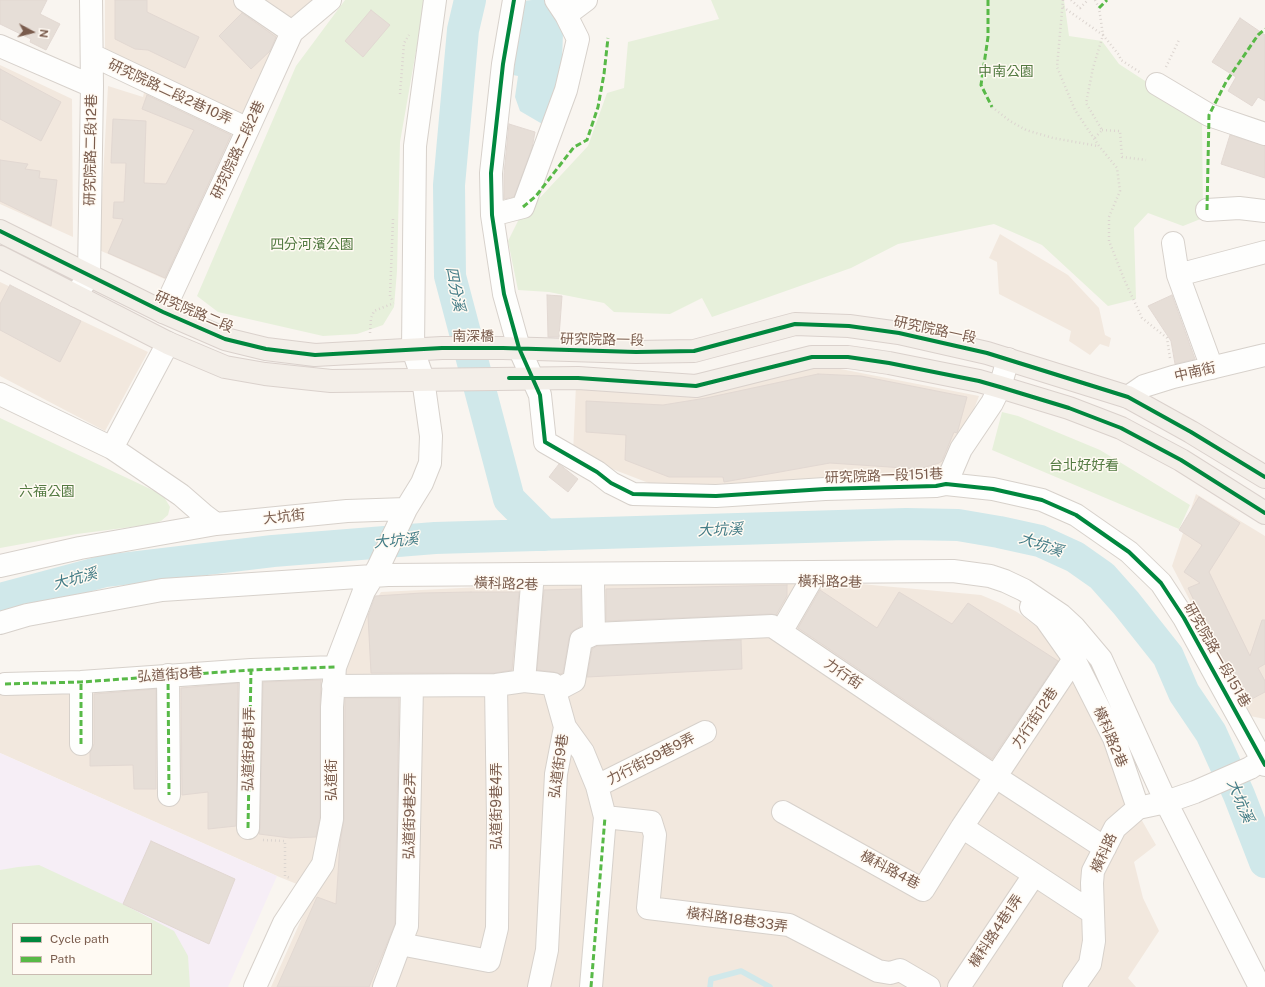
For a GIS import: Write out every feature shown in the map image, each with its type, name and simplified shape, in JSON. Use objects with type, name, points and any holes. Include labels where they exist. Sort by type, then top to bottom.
[{"type":"main road","name":"研究院路二段","points":[[0,231],[163,312],[225,340],[266,349],[315,355],[442,348]]},
{"type":"main road","points":[[0,257],[168,343],[225,367],[265,374],[331,381],[578,378],[696,386],[812,357],[848,357],[889,362],[1000,387],[1069,408],[1121,428],[1181,460],[1265,513]]},
{"type":"main road","name":"研究院路一段","points":[[511,348],[629,352],[694,351],[795,324],[849,326],[899,333],[987,352],[1128,397],[1191,432],[1265,477]]},
{"type":"main road","name":"南深橋","points":[[442,348],[511,348]]},
{"type":"street","name":"研究院路二段12巷","points":[[89,275],[92,86],[91,0]]},
{"type":"street","points":[[245,0],[292,32]]},
{"type":"street","name":"研究院路二段2巷","points":[[163,312],[292,32],[330,0]]},
{"type":"street","points":[[406,509],[422,483],[430,463],[431,436],[423,379],[413,350],[415,146],[435,0]]},
{"type":"street","points":[[514,0],[503,64],[491,173],[492,214],[511,348],[532,378]]},
{"type":"street","points":[[492,214],[523,207],[566,90],[578,40],[561,8],[586,0]]},
{"type":"street","points":[[0,46],[92,86]]},
{"type":"street","name":"研究院路二段2巷10弄","points":[[92,55],[248,129]]},
{"type":"street","points":[[1157,84],[1208,115],[1265,134]]},
{"type":"street","points":[[1207,210],[1239,208],[1265,211]]},
{"type":"street","points":[[1174,243],[1178,275],[1212,368]]},
{"type":"street","points":[[1178,275],[1265,252]]},
{"type":"street","points":[[76,296],[89,275]]},
{"type":"street","points":[[112,448],[168,343]]},
{"type":"street","name":"中南街","points":[[1128,397],[1144,386],[1173,377],[1265,355]]},
{"type":"street","points":[[946,484],[961,449],[992,403],[1000,387],[1008,359]]},
{"type":"street","name":"研究院路一段151巷","points":[[532,378],[540,395],[545,442],[597,472],[611,483],[633,494],[716,496],[825,489],[936,486],[946,484],[993,489],[1042,500],[1076,515],[1129,552],[1161,583],[1184,618],[1261,763]]},
{"type":"street","points":[[0,394],[112,448],[181,495],[216,524]]},
{"type":"street","name":"大坑街","points":[[0,566],[80,548],[216,524],[347,511],[406,509]]},
{"type":"street","name":"弘道街","points":[[255,987],[284,923],[323,864],[332,819],[332,707],[334,676],[364,591],[382,571],[406,509]]},
{"type":"street","points":[[0,623],[27,615],[162,590],[382,571],[953,571],[990,576],[1024,590],[1061,615],[1074,627],[1101,659],[1166,802],[1260,987]]},
{"type":"street","name":"橫科路2巷","points":[[382,571],[467,582],[532,586],[791,581],[947,583],[976,585],[991,589],[1021,602],[1045,618],[1074,659],[1114,738],[1138,808]]},
{"type":"street","points":[[781,632],[810,582]]},
{"type":"street","points":[[334,676],[412,686],[496,685],[524,681],[553,684],[555,691],[574,681],[581,640],[594,634],[593,584]]},
{"type":"street","points":[[524,681],[532,586]]},
{"type":"street","points":[[1045,618],[1070,638],[1082,652],[1094,668],[1132,729]]},
{"type":"street","name":"力行街","points":[[594,634],[772,626],[996,777],[1105,848]]},
{"type":"street","name":"力行街12巷","points":[[962,827],[1074,659]]},
{"type":"street","name":"弘道街8巷","points":[[5,684],[81,682],[251,670],[334,676]]},
{"type":"street","name":"弘道街8巷1弄","points":[[248,828],[251,670]]},
{"type":"street","points":[[168,675],[169,795]]},
{"type":"street","points":[[81,682],[81,744]]},
{"type":"street","name":"弘道街9巷4弄","points":[[400,944],[489,961],[496,928],[498,820],[496,685]]},
{"type":"street","name":"弘道街9巷2弄","points":[[384,987],[407,926],[412,686]]},
{"type":"street","name":"弘道街9巷","points":[[539,987],[547,950],[556,774],[565,727],[555,691]]},
{"type":"street","points":[[565,727],[583,752],[597,786],[604,817],[591,987]]},
{"type":"street","name":"力行街59巷9弄","points":[[597,786],[705,732]]},
{"type":"street","name":"橫科路","points":[[1074,987],[1090,964],[1094,941],[1093,871],[1115,828],[1138,808],[1166,802],[1195,792],[1261,763]]},
{"type":"street","name":"橫科路4巷","points":[[783,812],[923,890],[962,827]]},
{"type":"street","name":"橫科路18巷33弄","points":[[604,817],[651,822],[655,835],[648,908],[789,925],[878,971],[886,980]]},
{"type":"street","points":[[962,827],[1093,913]]},
{"type":"street","name":"橫科路4巷1弄","points":[[958,987],[1034,874]]},
{"type":"street","points":[[886,980],[900,970],[929,987]]},
{"type":"path","points":[[1063,0],[1057,67],[1075,110],[1099,146],[1117,168],[1120,191],[1108,217],[1109,241],[1142,318],[1167,338],[1173,377]]},
{"type":"path","points":[[1071,0],[1080,8],[1088,0]]},
{"type":"path","points":[[1095,0],[1100,8],[1103,35],[1093,68],[1086,103],[1102,130]]},
{"type":"path","points":[[1062,7],[1103,35],[1119,55],[1121,60]]},
{"type":"path","points":[[1157,84],[1179,40]]},
{"type":"path","points":[[992,106],[1010,121],[1026,130],[1053,138],[1099,146]]},
{"type":"path","points":[[1094,139],[1102,130]]},
{"type":"path","points":[[1102,130],[1120,131],[1122,157],[1146,160]]},
{"type":"path","points":[[371,340],[370,318],[374,311],[394,303]]},
{"type":"path","points":[[248,828],[250,839],[285,841],[286,876],[308,887]]},
{"type":"shaded area","points":[[105,0],[314,0],[169,281],[99,250],[108,86],[143,97],[149,70],[105,51]]},
{"type":"shaded area","points":[[0,65],[72,99],[73,237],[0,204]]},
{"type":"shaded area","points":[[1000,234],[1068,275],[1099,308],[1105,335],[1111,338],[1109,347],[1100,344],[1090,355],[1069,341],[1071,331],[999,294],[997,262],[989,258]]},
{"type":"shaded area","points":[[0,282],[148,352],[105,431],[0,376]]},
{"type":"shaded area","points":[[815,364],[979,396],[947,480],[654,485],[573,454],[576,384],[701,393]]},
{"type":"shaded area","points":[[1196,494],[1265,536],[1265,719],[1250,716],[1172,566]]},
{"type":"shaded area","points":[[817,580],[981,595],[1017,612],[1051,637],[1080,680],[1125,791],[1156,845],[1134,862],[1143,898],[1159,931],[1128,978],[1136,987],[271,987],[314,891],[0,753],[0,684],[335,667],[381,592],[481,587]]},
{"type":"shaded area","points":[[0,753],[277,876],[228,987],[0,987]]},
{"type":"green space","name":"四分河濱公園","points":[[345,0],[425,0],[400,142],[397,271],[394,307],[383,325],[357,334],[323,336],[218,312],[197,296],[296,66]]},
{"type":"green space","name":"中南公園","points":[[711,0],[1064,0],[1069,36],[1102,41],[1119,64],[1202,118],[1203,218],[1183,226],[1148,213],[1134,228],[1136,299],[1108,306],[1042,245],[994,224],[898,244],[851,268],[712,317],[702,298],[670,314],[614,312],[604,303],[549,292],[518,290],[508,241],[521,215],[535,203],[588,146],[607,93],[624,88],[628,42],[719,19]]},
{"type":"green space","name":"台北好好看","points":[[1002,412],[1018,416],[1100,450],[1190,505],[1179,529],[992,450]]},
{"type":"green space","name":"六福公園","points":[[0,418],[163,495],[170,507],[168,515],[161,521],[154,524],[77,534],[0,548]]},
{"type":"green space","points":[[39,865],[123,904],[174,931],[188,956],[190,987],[0,987],[0,870]]},
{"type":"water","points":[[546,0],[563,33],[562,61],[552,104],[544,125],[520,111],[515,97],[518,76],[513,75],[523,1]]},
{"type":"building","points":[[0,0],[47,0],[40,14],[60,24],[46,50],[30,42],[31,39],[0,24]]},
{"type":"building","points":[[115,0],[147,0],[147,12],[199,37],[185,68],[148,50],[135,49],[115,39]]},
{"type":"building","points":[[371,10],[390,25],[363,57],[345,41]]},
{"type":"building","points":[[242,13],[276,37],[270,51],[251,69],[219,36]]},
{"type":"building","points":[[1240,18],[1265,35],[1265,101],[1258,97],[1252,106],[1228,91],[1236,77],[1212,62]]},
{"type":"building","points":[[0,69],[61,102],[41,141],[0,119]]},
{"type":"building","points":[[147,95],[231,135],[165,278],[108,253],[123,219],[113,218],[114,202],[124,202],[126,163],[111,163],[113,119],[146,121],[144,183],[166,184],[194,130],[142,109]]},
{"type":"building","points":[[509,124],[535,132],[532,148],[514,197],[504,199],[504,174]]},
{"type":"building","points":[[1230,135],[1265,146],[1265,178],[1221,164]]},
{"type":"building","points":[[0,160],[28,164],[25,169],[40,171],[39,178],[57,180],[51,226],[0,201]]},
{"type":"building","points":[[10,285],[81,321],[60,362],[0,330],[0,304]]},
{"type":"building","points":[[547,295],[562,296],[559,337],[548,337]]},
{"type":"building","points":[[1172,295],[1195,359],[1175,364],[1171,341],[1148,306]]},
{"type":"building","points":[[818,374],[861,376],[967,397],[957,433],[954,432],[942,461],[919,469],[830,463],[724,482],[723,477],[669,477],[625,460],[626,435],[586,432],[586,401],[663,405],[706,398]]},
{"type":"building","points":[[559,464],[578,479],[568,492],[549,477]]},
{"type":"building","points":[[1199,497],[1240,523],[1209,572],[1250,656],[1262,620],[1265,620],[1265,664],[1258,668],[1265,681],[1265,692],[1246,702],[1212,638],[1188,588],[1200,583],[1184,572],[1202,545],[1179,530]]},
{"type":"building","points":[[787,585],[787,596],[776,615],[606,621],[606,589]]},
{"type":"building","points":[[581,589],[581,626],[571,632],[563,673],[560,674],[537,670],[544,590]]},
{"type":"building","points":[[820,590],[877,628],[899,592],[952,624],[968,603],[1058,661],[992,759],[798,628]]},
{"type":"building","points":[[471,592],[519,592],[512,670],[495,673],[371,673],[368,616],[375,596]]},
{"type":"building","points":[[741,640],[742,669],[587,677],[592,649],[597,646]]},
{"type":"building","points":[[321,680],[320,818],[316,837],[290,838],[259,834],[263,682]]},
{"type":"building","points":[[238,683],[236,826],[208,829],[208,792],[182,795],[181,688]]},
{"type":"building","points":[[156,689],[156,789],[134,789],[133,765],[90,766],[90,752],[94,744],[94,694]]},
{"type":"building","points":[[345,698],[399,698],[395,924],[369,987],[277,987],[317,897],[336,904],[340,843],[344,819]]},
{"type":"building","points":[[151,841],[235,879],[209,944],[123,904]]},
{"type":"waterway","name":"四分溪","points":[[470,0],[463,30],[449,185],[450,276],[509,499],[545,535]]},
{"type":"waterway","name":"大坑溪","points":[[0,599],[105,571],[273,551],[435,538],[906,524],[958,525],[999,532],[1040,541],[1075,557],[1102,576],[1126,603],[1168,656],[1184,693],[1211,733],[1239,795],[1265,862]]},
{"type":"waterway","points":[[710,987],[711,979],[741,971],[770,987]]},
{"type":"marked path","points":[[988,0],[988,37],[981,85],[992,107]]},
{"type":"marked path","points":[[1099,8],[1107,0]]},
{"type":"marked path","points":[[1207,210],[1209,115],[1226,82],[1258,35],[1265,29]]},
{"type":"marked path","points":[[523,207],[536,196],[574,147],[587,140],[598,107],[604,74],[608,38]]},
{"type":"marked path","points":[[5,684],[81,682],[251,670],[335,667]]},
{"type":"marked path","points":[[248,828],[251,670]]},
{"type":"marked path","points":[[168,675],[169,795]]},
{"type":"marked path","points":[[81,682],[81,744]]},
{"type":"marked path","points":[[591,987],[605,817]]},
{"type":"cycle path","points":[[514,0],[503,64],[491,173],[492,215],[504,294],[519,348],[540,395],[545,442],[597,472],[611,483],[633,494],[716,496],[825,489],[936,486],[946,484],[993,489],[1042,500],[1076,515],[1129,552],[1161,583],[1184,618],[1265,765]]},
{"type":"cycle path","points":[[0,231],[163,312],[225,339],[266,349],[315,355],[442,348],[503,348],[636,352],[694,351],[795,324],[849,326],[899,333],[987,353],[1128,397],[1191,432],[1265,477]]},
{"type":"cycle path","points":[[509,378],[578,378],[696,386],[812,357],[848,357],[889,363],[979,381],[1069,408],[1121,428],[1181,460],[1265,513]]}]
